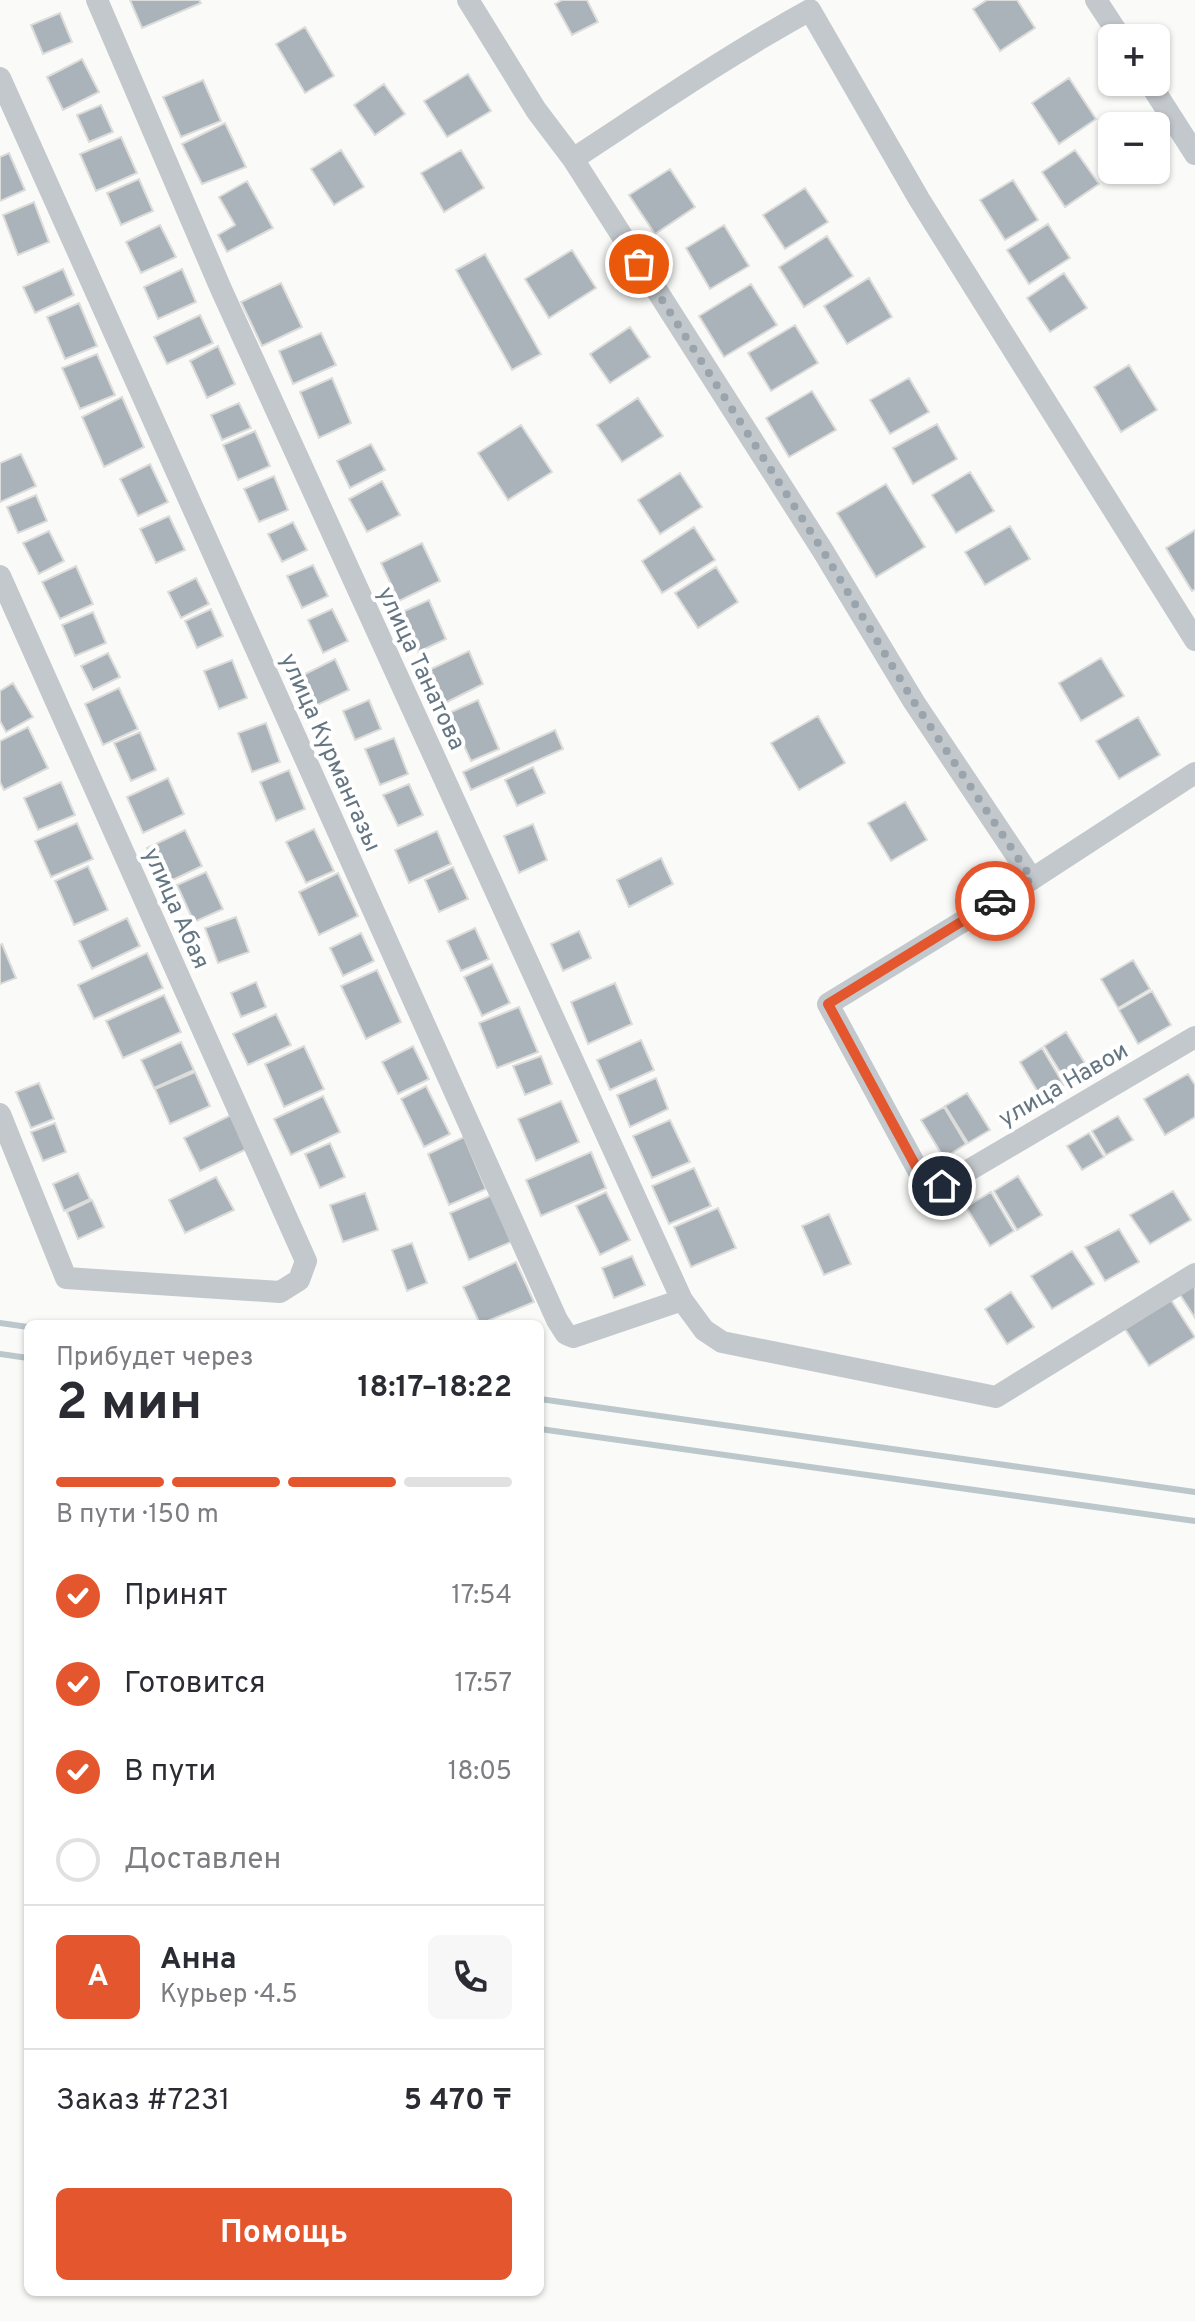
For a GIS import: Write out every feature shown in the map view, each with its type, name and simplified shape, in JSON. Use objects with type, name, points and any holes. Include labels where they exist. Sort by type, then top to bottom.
[{"type":"street","name":"улица Танатова","points":[[97,0],[227,303],[682,1300],[704,1330],[722,1342],[996,1397],[1195,1274]]},
{"type":"street","points":[[468,0],[536,110],[573,159],[815,538],[914,702],[1032,879],[1195,773]]},
{"type":"street","points":[[1096,0],[1112,24]]},
{"type":"street","points":[[573,159],[758,38],[818,5],[919,199],[1195,640]]},
{"type":"street","name":"улица Курмангазы","points":[[0,78],[557,1320],[566,1334],[573,1337],[682,1300]]},
{"type":"street","points":[[1158,96],[1195,154]]},
{"type":"street","name":"улица Абая","points":[[0,576],[306,1261],[299,1280],[280,1292],[66,1278],[0,1114]]},
{"type":"street","name":"улица Навои","points":[[1032,879],[828,1004],[927,1184],[942,1186],[1195,1037]]},
{"type":"building","points":[[130,0],[199,0],[201,3],[142,28]]},
{"type":"building","points":[[562,0],[587,0],[598,22],[572,35],[555,4]]},
{"type":"building","points":[[987,0],[1017,0],[1035,28],[1000,51],[973,9]]},
{"type":"building","points":[[60,13],[72,42],[43,54],[31,25]]},
{"type":"building","points":[[305,27],[334,76],[305,93],[276,44]]},
{"type":"building","points":[[82,59],[99,92],[63,110],[47,77]]},
{"type":"building","points":[[468,74],[491,111],[447,137],[424,101]]},
{"type":"building","points":[[1069,78],[1096,119],[1059,144],[1032,103]]},
{"type":"building","points":[[203,80],[221,121],[181,137],[163,97]]},
{"type":"building","points":[[384,84],[405,114],[375,135],[354,105]]},
{"type":"building","points":[[101,105],[113,132],[89,142],[77,115]]},
{"type":"building","points":[[225,123],[246,167],[202,184],[182,144]]},
{"type":"building","points":[[121,137],[137,173],[96,191],[80,154]]},
{"type":"building","points":[[341,150],[364,187],[334,205],[311,169]]},
{"type":"building","points":[[461,150],[484,188],[444,212],[421,173]]},
{"type":"building","points":[[1075,150],[1099,184],[1065,207],[1042,172]]},
{"type":"building","points":[[9,153],[25,190],[0,201],[0,157]]},
{"type":"building","points":[[670,169],[695,207],[655,234],[629,195]]},
{"type":"building","points":[[139,179],[153,211],[121,225],[107,193]]},
{"type":"building","points":[[1013,180],[1038,220],[1005,240],[980,200]]},
{"type":"building","points":[[247,181],[273,228],[227,252],[218,235],[235,225],[219,197]]},
{"type":"building","points":[[805,188],[828,222],[785,249],[763,215]]},
{"type":"building","points":[[34,202],[49,242],[18,255],[3,215]]},
{"type":"building","points":[[1048,224],[1070,258],[1029,284],[1007,250]]},
{"type":"building","points":[[160,225],[176,257],[141,273],[126,242]]},
{"type":"building","points":[[724,225],[749,266],[710,289],[686,248]]},
{"type":"building","points":[[827,236],[853,276],[804,307],[779,267]]},
{"type":"building","points":[[572,250],[596,288],[549,318],[525,279]]},
{"type":"building","points":[[485,254],[541,354],[512,370],[456,270]]},
{"type":"building","points":[[63,269],[74,295],[35,313],[23,287]]},
{"type":"building","points":[[182,269],[196,302],[158,319],[144,287]]},
{"type":"building","points":[[1064,273],[1087,308],[1050,332],[1027,298]]},
{"type":"building","points":[[869,278],[892,317],[847,344],[824,306]]},
{"type":"building","points":[[281,283],[302,327],[262,346],[241,302]]},
{"type":"building","points":[[751,284],[777,325],[724,357],[699,316]]},
{"type":"building","points":[[79,303],[97,346],[65,359],[47,317]]},
{"type":"building","points":[[200,315],[213,343],[167,364],[154,337]]},
{"type":"building","points":[[795,325],[818,363],[771,391],[748,353]]},
{"type":"building","points":[[630,327],[650,357],[610,383],[590,354]]},
{"type":"building","points":[[321,333],[336,365],[293,384],[279,351]]},
{"type":"building","points":[[218,346],[235,384],[207,398],[190,361]]},
{"type":"building","points":[[97,354],[115,395],[80,409],[62,368]]},
{"type":"building","points":[[1129,365],[1157,410],[1121,432],[1094,387]]},
{"type":"building","points":[[332,378],[351,423],[319,438],[300,392]]},
{"type":"building","points":[[909,378],[929,412],[890,434],[870,400]]},
{"type":"building","points":[[812,391],[836,430],[789,457],[766,418]]},
{"type":"building","points":[[122,397],[144,447],[104,467],[82,417]]},
{"type":"building","points":[[638,398],[663,436],[622,462],[597,425]]},
{"type":"building","points":[[239,403],[251,428],[222,440],[211,415]]},
{"type":"building","points":[[937,424],[957,459],[913,484],[893,448]]},
{"type":"building","points":[[521,425],[552,472],[508,500],[478,453]]},
{"type":"building","points":[[255,431],[270,466],[238,480],[223,445]]},
{"type":"building","points":[[371,444],[385,470],[350,488],[337,461]]},
{"type":"building","points":[[21,454],[36,486],[0,502],[0,463]]},
{"type":"building","points":[[150,464],[168,502],[138,516],[120,479]]},
{"type":"building","points":[[970,472],[994,511],[956,533],[932,495]]},
{"type":"building","points":[[680,473],[702,507],[660,534],[638,500]]},
{"type":"building","points":[[274,476],[288,510],[259,522],[244,489]]},
{"type":"building","points":[[382,481],[400,515],[367,532],[349,499]]},
{"type":"building","points":[[886,484],[925,547],[876,577],[837,513]]},
{"type":"building","points":[[36,495],[47,521],[18,533],[7,507]]},
{"type":"building","points":[[169,516],[185,550],[156,563],[140,529]]},
{"type":"building","points":[[293,522],[307,550],[282,562],[268,534]]},
{"type":"building","points":[[1010,526],[1030,559],[985,585],[965,552]]},
{"type":"building","points":[[694,527],[715,560],[662,593],[642,561]]},
{"type":"building","points":[[1195,530],[1195,589],[1192,591],[1166,548]]},
{"type":"building","points":[[49,531],[64,561],[39,574],[23,543]]},
{"type":"building","points":[[422,543],[440,581],[399,601],[381,563]]},
{"type":"building","points":[[313,565],[328,596],[302,608],[287,576]]},
{"type":"building","points":[[76,566],[93,604],[60,619],[42,582]]},
{"type":"building","points":[[716,567],[738,602],[698,628],[675,593]]},
{"type":"building","points":[[196,578],[209,604],[181,618],[168,592]]},
{"type":"building","points":[[429,600],[446,639],[418,652],[400,613]]},
{"type":"building","points":[[211,609],[223,636],[197,648],[185,621]]},
{"type":"building","points":[[332,609],[348,641],[323,653],[308,620]]},
{"type":"building","points":[[93,612],[106,643],[75,656],[62,625]]},
{"type":"building","points":[[469,651],[483,684],[443,704],[429,670]]},
{"type":"building","points":[[108,653],[120,677],[93,690],[81,666]]},
{"type":"building","points":[[1101,658],[1124,696],[1081,721],[1059,683]]},
{"type":"building","points":[[335,659],[349,690],[311,708],[297,678]]},
{"type":"building","points":[[232,660],[247,698],[219,709],[204,671]]},
{"type":"building","points":[[13,683],[33,717],[6,732],[0,721],[0,691]]},
{"type":"building","points":[[119,688],[138,729],[103,745],[85,704]]},
{"type":"building","points":[[369,700],[381,729],[355,740],[343,711]]},
{"type":"building","points":[[478,700],[499,749],[471,761],[449,713]]},
{"type":"building","points":[[818,716],[845,763],[799,790],[771,743]]},
{"type":"building","points":[[1138,717],[1160,755],[1119,779],[1096,741]]},
{"type":"building","points":[[266,723],[280,762],[252,772],[238,733]]},
{"type":"building","points":[[28,727],[48,768],[4,790],[0,782],[0,741]]},
{"type":"building","points":[[555,730],[563,749],[471,790],[463,772]]},
{"type":"building","points":[[140,732],[156,770],[131,781],[114,743]]},
{"type":"building","points":[[394,738],[408,774],[380,785],[365,749]]},
{"type":"building","points":[[533,767],[545,793],[517,806],[505,780]]},
{"type":"building","points":[[289,770],[305,809],[276,821],[260,782]]},
{"type":"building","points":[[168,778],[184,814],[143,833],[127,797]]},
{"type":"building","points":[[61,782],[75,815],[38,830],[24,798]]},
{"type":"building","points":[[409,784],[423,815],[398,826],[383,795]]},
{"type":"building","points":[[905,802],[927,840],[891,861],[868,823]]},
{"type":"building","points":[[77,823],[93,859],[51,877],[35,841]]},
{"type":"building","points":[[533,824],[547,860],[519,873],[504,836]]},
{"type":"building","points":[[314,829],[334,871],[306,883],[286,842]]},
{"type":"building","points":[[185,830],[202,866],[164,884],[147,848]]},
{"type":"building","points":[[437,831],[451,864],[409,883],[395,850]]},
{"type":"building","points":[[661,858],[673,884],[629,907],[617,880]]},
{"type":"building","points":[[88,866],[108,910],[74,925],[55,881]]},
{"type":"building","points":[[453,867],[468,899],[439,912],[425,880]]},
{"type":"building","points":[[206,872],[223,909],[194,922],[177,885]]},
{"type":"building","points":[[338,873],[358,916],[319,935],[299,892]]},
{"type":"building","points":[[236,917],[249,952],[218,963],[205,928]]},
{"type":"building","points":[[127,918],[140,946],[92,969],[79,941]]},
{"type":"building","points":[[475,928],[489,959],[461,971],[447,941]]},
{"type":"building","points":[[579,931],[591,958],[563,971],[551,944]]},
{"type":"building","points":[[361,933],[374,961],[343,976],[330,948]]},
{"type":"building","points":[[0,945],[16,978],[0,984]]},
{"type":"building","points":[[147,953],[163,988],[94,1019],[78,985]]},
{"type":"building","points":[[1133,960],[1150,989],[1118,1008],[1101,979]]},
{"type":"building","points":[[492,964],[510,1003],[482,1016],[464,977]]},
{"type":"building","points":[[377,970],[401,1022],[366,1039],[341,986]]},
{"type":"building","points":[[256,982],[266,1007],[241,1017],[231,993]]},
{"type":"building","points":[[615,983],[632,1024],[588,1044],[571,1002]]},
{"type":"building","points":[[1152,991],[1171,1025],[1138,1044],[1119,1010]]},
{"type":"building","points":[[164,995],[181,1032],[123,1058],[106,1021]]},
{"type":"building","points":[[519,1007],[538,1052],[497,1068],[479,1023]]},
{"type":"building","points":[[276,1014],[291,1045],[248,1065],[233,1034]]},
{"type":"building","points":[[1066,1032],[1089,1070],[1067,1083],[1044,1046]]},
{"type":"building","points":[[641,1040],[654,1070],[610,1090],[597,1060]]},
{"type":"building","points":[[181,1042],[194,1070],[154,1088],[141,1060]]},
{"type":"building","points":[[304,1046],[324,1089],[284,1107],[265,1064]]},
{"type":"building","points":[[413,1046],[429,1079],[398,1094],[382,1062]]},
{"type":"building","points":[[1042,1048],[1064,1085],[1042,1099],[1020,1062]]},
{"type":"building","points":[[541,1056],[552,1084],[525,1095],[513,1066]]},
{"type":"building","points":[[195,1072],[210,1106],[170,1124],[155,1089]]},
{"type":"building","points":[[1188,1074],[1195,1085],[1195,1117],[1165,1135],[1144,1099]]},
{"type":"building","points":[[656,1078],[668,1109],[630,1127],[617,1095]]},
{"type":"building","points":[[39,1083],[54,1119],[31,1128],[16,1092]]},
{"type":"building","points":[[426,1086],[450,1134],[424,1147],[401,1099]]},
{"type":"building","points":[[967,1093],[990,1130],[968,1143],[945,1106]]},
{"type":"building","points":[[323,1096],[340,1132],[291,1155],[274,1119]]},
{"type":"building","points":[[561,1101],[579,1142],[536,1161],[518,1119]]},
{"type":"building","points":[[944,1107],[966,1144],[944,1158],[921,1120]]},
{"type":"building","points":[[231,1115],[249,1148],[200,1171],[184,1138]]},
{"type":"building","points":[[1118,1116],[1133,1140],[1106,1155],[1092,1131]]},
{"type":"building","points":[[670,1120],[690,1162],[652,1178],[633,1136]]},
{"type":"building","points":[[55,1123],[66,1152],[43,1161],[31,1132]]},
{"type":"building","points":[[1089,1133],[1104,1157],[1082,1170],[1067,1146]]},
{"type":"building","points":[[464,1137],[486,1189],[449,1205],[428,1154]]},
{"type":"building","points":[[330,1143],[345,1177],[320,1188],[305,1154]]},
{"type":"building","points":[[591,1152],[606,1188],[541,1216],[526,1180]]},
{"type":"building","points":[[694,1168],[711,1206],[669,1224],[652,1186]]},
{"type":"building","points":[[78,1173],[90,1199],[64,1211],[53,1184]]},
{"type":"building","points":[[1018,1176],[1042,1215],[1017,1230],[994,1191]]},
{"type":"building","points":[[216,1177],[234,1210],[185,1233],[169,1200]]},
{"type":"building","points":[[1173,1191],[1191,1220],[1150,1244],[1130,1215]]},
{"type":"building","points":[[606,1192],[630,1240],[600,1255],[576,1206]]},
{"type":"building","points":[[991,1192],[1014,1231],[990,1246],[966,1207]]},
{"type":"building","points":[[365,1193],[378,1230],[343,1242],[330,1205]]},
{"type":"building","points":[[492,1195],[511,1242],[469,1260],[450,1213]]},
{"type":"building","points":[[92,1200],[104,1227],[78,1239],[67,1212]]},
{"type":"building","points":[[718,1208],[736,1248],[691,1267],[674,1227]]},
{"type":"building","points":[[829,1214],[851,1264],[824,1275],[802,1226]]},
{"type":"building","points":[[1119,1229],[1139,1262],[1105,1281],[1085,1247]]},
{"type":"building","points":[[412,1243],[427,1283],[407,1291],[392,1250]]},
{"type":"building","points":[[1072,1251],[1094,1284],[1052,1309],[1031,1276]]},
{"type":"building","points":[[632,1256],[645,1285],[614,1298],[602,1268]]},
{"type":"building","points":[[516,1262],[534,1302],[490,1320],[478,1320],[463,1287]]},
{"type":"building","points":[[1195,1284],[1195,1318],[1179,1293]]},
{"type":"building","points":[[1011,1292],[1034,1327],[1007,1344],[985,1309]]},
{"type":"building","points":[[1171,1300],[1195,1337],[1149,1366],[1125,1329]]},
{"type":"waterway","points":[[0,1323],[24,1326]]},
{"type":"waterway","points":[[0,1354],[24,1357]]},
{"type":"waterway","points":[[544,1400],[1195,1492]]},
{"type":"waterway","points":[[544,1430],[1195,1521]]},
{"type":"way so far","points":[[639,264],[823,551],[914,702],[1032,879],[995,901]]},
{"type":"route","points":[[942,1186],[927,1184],[919,1172],[828,1004],[995,901]]}]
